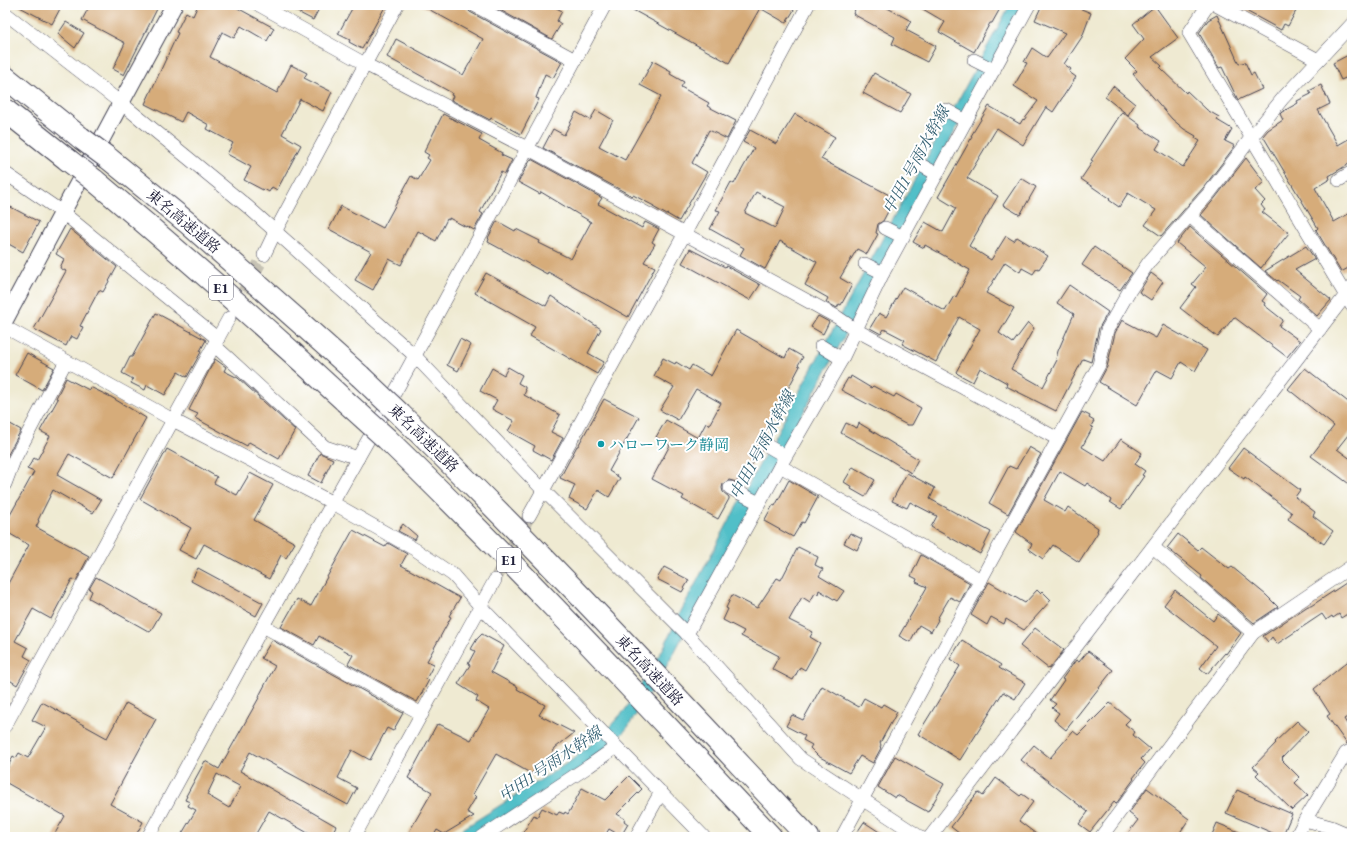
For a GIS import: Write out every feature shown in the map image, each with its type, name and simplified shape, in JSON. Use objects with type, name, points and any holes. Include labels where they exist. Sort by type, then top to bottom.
[{"type":"highway","name":"東名高速道路","points":[[5,77],[189,224],[360,376],[451,464],[526,540],[808,837]]},
{"type":"highway","name":"東名高速道路","points":[[5,110],[94,180],[176,248],[271,332],[387,439],[451,501],[771,837]]},
{"type":"street","points":[[5,320],[174,5]]},
{"type":"street","points":[[259,5],[365,64],[527,148],[1058,439]]},
{"type":"street","points":[[264,254],[397,5]]},
{"type":"street","points":[[474,5],[575,60]]},
{"type":"street","points":[[148,837],[263,626],[358,458],[605,5]]},
{"type":"street","points":[[529,516],[684,235],[808,5]]},
{"type":"street","points":[[930,837],[1320,329],[1350,296],[1251,138],[1189,33],[1208,5]]},
{"type":"street","points":[[1216,5],[1318,60]]},
{"type":"street","points":[[687,634],[756,502],[838,356],[880,272],[934,172],[1027,6]]},
{"type":"street","points":[[5,13],[121,103],[248,207],[414,356],[543,490],[687,634],[801,759],[920,837]]},
{"type":"street","points":[[842,837],[1099,366],[1107,330],[1128,294],[1149,262],[1210,192],[1283,98],[1352,24]]},
{"type":"street","points":[[974,60],[991,69]]},
{"type":"street","points":[[946,110],[963,119]]},
{"type":"street","points":[[918,163],[934,172]]},
{"type":"street","points":[[1339,180],[1352,172]]},
{"type":"street","points":[[5,173],[62,212],[216,342],[325,447],[358,458]]},
{"type":"street","points":[[1190,216],[1320,329]]},
{"type":"street","points":[[885,228],[900,236]]},
{"type":"street","points":[[865,264],[880,272]]},
{"type":"street","points":[[5,726],[229,318]]},
{"type":"street","points":[[5,327],[173,420],[333,503],[416,550],[453,575],[480,606],[704,837]]},
{"type":"street","points":[[821,346],[838,356]]},
{"type":"street","points":[[5,484],[14,460],[66,361]]},
{"type":"street","points":[[766,445],[781,458],[981,580]]},
{"type":"street","points":[[735,491],[756,502]]},
{"type":"street","points":[[1153,547],[1253,633]]},
{"type":"street","points":[[1101,837],[1253,633],[1352,566]]},
{"type":"street","points":[[354,837],[495,580]]},
{"type":"street","points":[[263,626],[422,714]]},
{"type":"street","points":[[482,837],[589,766],[615,746]]},
{"type":"street","points":[[1296,837],[1346,753],[1352,750]]},
{"type":"street","points":[[636,837],[661,792]]},
{"type":"street","points":[[1305,820],[1331,827],[1352,836]]},
{"type":"water","points":[[1010,5],[1023,5],[669,662],[628,727],[609,749],[519,810],[475,837],[450,837],[572,760],[599,738],[625,710],[663,649],[680,613],[745,491]]},
{"type":"building","points":[[16,5],[62,5],[52,24]]},
{"type":"building","points":[[90,5],[159,5],[124,75],[113,69],[125,43],[82,20]]},
{"type":"building","points":[[198,5],[232,5],[274,28],[267,41],[241,26],[234,38],[222,32],[210,57],[277,93],[291,65],[307,73],[304,78],[332,92],[323,111],[300,99],[282,134],[301,145],[277,190],[272,187],[269,192],[244,180],[251,167],[227,154],[233,143],[207,129],[209,125],[186,112],[181,122],[145,104],[178,33],[176,32],[186,12],[193,16]]},
{"type":"building","points":[[284,5],[321,5],[313,20]]},
{"type":"building","points":[[354,5],[386,5],[362,49],[349,42],[350,40],[338,34]]},
{"type":"building","points":[[421,5],[466,5],[470,12],[562,62],[553,78],[545,74],[536,98],[539,99],[521,134],[491,118],[490,120],[451,100],[453,96],[451,95],[452,93],[387,57],[396,39],[463,75],[483,39]]},
{"type":"building","points":[[491,5],[551,5],[562,11],[557,21],[561,24],[552,39]]},
{"type":"building","points":[[624,5],[785,5],[794,10],[786,23],[760,8],[729,63]]},
{"type":"building","points":[[857,5],[882,5],[911,21],[906,30],[936,46],[927,62],[892,44],[895,37],[853,14]]},
{"type":"building","points":[[916,5],[1002,5],[974,52],[939,32],[945,22]]},
{"type":"building","points":[[1042,5],[1072,5],[1091,13],[1082,37],[1064,64],[1071,69],[1069,72],[1076,77],[1053,112],[1046,107],[1023,145],[997,128],[967,178],[998,196],[969,246],[991,260],[1006,236],[1014,241],[1017,237],[1048,256],[1039,269],[1037,268],[1033,274],[1022,268],[1020,272],[1005,262],[986,293],[1014,308],[999,333],[1013,343],[1028,323],[1034,328],[1011,369],[1043,387],[1057,360],[1058,351],[1074,314],[1057,303],[1069,285],[1108,312],[1099,328],[1091,362],[1083,359],[1056,411],[1006,386],[1007,383],[980,368],[973,382],[958,374],[956,372],[980,329],[959,317],[936,362],[902,344],[905,340],[884,329],[881,334],[870,328],[879,313],[886,317],[903,287],[945,311],[954,296],[956,297],[970,270],[925,245],[924,248],[913,242],[925,222],[943,232],[956,208],[938,197],[989,106],[1020,124],[1038,101],[1014,86],[1027,63],[1024,62],[1032,48],[1047,58],[1065,33],[1035,20]]},
{"type":"building","points":[[1235,5],[1285,5],[1296,11],[1288,26],[1284,24],[1281,30]]},
{"type":"building","points":[[1155,6],[1178,38],[1152,57],[1162,66],[1160,68],[1186,93],[1187,91],[1207,110],[1219,117],[1217,120],[1232,129],[1225,141],[1235,146],[1204,187],[1161,236],[1145,225],[1156,210],[1128,193],[1119,207],[1081,179],[1093,161],[1091,160],[1122,112],[1140,125],[1139,127],[1161,141],[1156,149],[1183,167],[1200,141],[1195,138],[1196,136],[1184,129],[1172,119],[1133,74],[1137,71],[1125,59],[1144,39],[1133,24]]},
{"type":"building","points":[[1217,15],[1239,64],[1245,62],[1251,75],[1254,73],[1262,89],[1238,100],[1222,67],[1219,68],[1199,33],[1208,20]]},
{"type":"building","points":[[66,22],[84,33],[75,48],[58,34]]},
{"type":"building","points":[[1352,53],[1352,75],[1341,80],[1333,63]]},
{"type":"building","points":[[653,61],[671,71],[670,74],[684,82],[681,87],[709,103],[707,106],[736,121],[727,139],[709,130],[692,163],[707,172],[679,221],[653,207],[654,206],[633,195],[632,196],[543,148],[553,129],[564,135],[576,112],[590,120],[596,110],[613,120],[599,146],[625,160],[661,96],[640,85]]},
{"type":"building","points":[[874,73],[911,94],[900,113],[863,93]]},
{"type":"building","points":[[1321,85],[1330,104],[1318,110],[1338,145],[1352,137],[1352,162],[1329,176],[1330,179],[1315,188],[1334,222],[1352,212],[1352,266],[1341,272],[1316,230],[1318,228],[1263,136],[1268,130],[1283,120],[1280,114],[1282,112],[1298,103],[1297,101],[1311,94],[1309,91]]},
{"type":"building","points":[[1113,86],[1135,104],[1128,115],[1105,97]]},
{"type":"building","points":[[443,114],[482,134],[479,140],[502,153],[501,155],[512,160],[505,174],[501,172],[480,212],[483,214],[474,230],[449,218],[449,220],[447,219],[436,241],[418,231],[401,265],[389,259],[373,290],[355,280],[371,252],[329,229],[341,206],[383,228],[411,176],[418,180],[430,160],[427,158],[429,155],[424,152]]},
{"type":"building","points":[[795,114],[835,137],[821,159],[895,198],[883,221],[878,224],[876,233],[878,234],[867,254],[857,249],[840,278],[852,285],[841,305],[839,304],[837,308],[826,302],[828,298],[805,285],[817,262],[780,241],[765,269],[740,255],[744,248],[710,229],[720,211],[716,210],[731,182],[734,184],[754,148],[743,142],[750,130],[776,144]],"holes":[[[756,192],[785,207],[775,228],[745,213]]]},
{"type":"building","points":[[1246,158],[1264,182],[1255,190],[1265,201],[1261,205],[1265,210],[1262,212],[1289,233],[1261,268],[1201,215]]},
{"type":"building","points":[[531,159],[602,198],[598,204],[642,228],[645,222],[659,229],[652,242],[655,244],[644,262],[655,267],[628,317],[548,272],[547,274],[488,242],[488,238],[497,221],[515,231],[516,229],[540,241],[539,243],[571,259],[591,222],[541,192],[540,194],[518,182]]},
{"type":"building","points":[[1021,178],[1036,187],[1020,215],[1003,205]]},
{"type":"building","points":[[5,204],[39,222],[23,252],[5,242]]},
{"type":"building","points":[[1190,227],[1267,294],[1262,301],[1265,303],[1264,305],[1283,320],[1279,326],[1300,341],[1287,357],[1234,317],[1218,337],[1180,308],[1196,287],[1192,284],[1206,267],[1177,243]]},
{"type":"building","points":[[70,229],[117,267],[103,292],[99,290],[80,326],[83,327],[77,339],[71,336],[66,346],[34,329],[66,271],[60,268],[64,259],[56,254]]},
{"type":"building","points":[[1306,246],[1315,259],[1295,270],[1331,300],[1317,316],[1298,299],[1300,296],[1265,271]]},
{"type":"building","points":[[1094,247],[1132,273],[1120,290],[1082,265]]},
{"type":"building","points":[[690,249],[725,267],[726,266],[760,285],[750,300],[682,263]]},
{"type":"building","points":[[486,273],[546,306],[551,296],[601,329],[588,353],[604,362],[597,374],[530,336],[535,327],[475,293]]},
{"type":"building","points":[[1151,273],[1163,282],[1151,300],[1139,292]]},
{"type":"building","points":[[156,313],[206,340],[187,377],[178,372],[165,395],[147,385],[145,390],[131,383],[133,379],[122,373]]},
{"type":"building","points":[[818,316],[829,322],[823,334],[811,327]]},
{"type":"building","points":[[1122,320],[1156,338],[1163,325],[1207,350],[1195,371],[1181,362],[1172,378],[1157,370],[1137,405],[1099,382],[1107,367],[1115,333]]},
{"type":"building","points":[[736,330],[785,358],[789,349],[803,357],[798,365],[800,366],[759,441],[758,446],[761,451],[755,462],[754,461],[750,468],[746,466],[737,482],[729,480],[723,484],[723,492],[729,497],[729,499],[718,519],[682,499],[684,496],[652,479],[670,445],[656,437],[666,420],[698,438],[706,423],[709,425],[721,403],[696,389],[678,420],[660,410],[674,387],[654,376],[663,358],[675,364],[676,362],[689,370],[692,365],[711,376]]},
{"type":"building","points":[[460,339],[471,345],[458,371],[447,365]]},
{"type":"building","points":[[27,353],[54,368],[42,390],[15,375]]},
{"type":"building","points":[[215,359],[226,367],[224,371],[238,378],[259,397],[259,399],[295,430],[279,459],[249,442],[247,446],[195,418],[198,414],[189,410]]},
{"type":"building","points":[[508,367],[522,375],[518,383],[525,387],[526,390],[524,395],[560,415],[551,432],[563,438],[551,460],[533,450],[535,446],[508,431],[514,421],[492,409],[497,400],[480,391],[492,368],[504,375]]},
{"type":"building","points":[[1305,368],[1352,405],[1352,430],[1337,449],[1352,460],[1352,486],[1311,456],[1334,426],[1288,389]]},
{"type":"building","points":[[851,376],[871,388],[873,386],[894,397],[896,394],[921,408],[912,425],[907,425],[841,390],[848,378],[850,379]]},
{"type":"building","points":[[66,378],[89,390],[90,387],[111,397],[146,418],[113,478],[69,454],[57,475],[101,500],[93,513],[53,490],[38,520],[39,521],[36,527],[89,556],[76,581],[72,579],[51,619],[33,609],[15,641],[28,648],[24,656],[31,660],[17,685],[5,677],[5,589],[29,545],[5,531],[5,524],[34,472],[27,469],[34,458],[37,460],[50,436],[40,431],[58,399],[56,398]]},
{"type":"building","name":"ハローワーク静岡","points":[[604,399],[639,417],[609,471],[620,478],[609,497],[598,490],[587,509],[569,499],[575,485],[560,478]]},
{"type":"building","points":[[1082,412],[1090,416],[1089,418],[1094,421],[1091,426],[1093,427],[1082,447],[1105,461],[1121,439],[1142,453],[1135,464],[1145,471],[1142,475],[1144,476],[1121,509],[1087,483],[1085,486],[1060,471],[1044,500],[1065,512],[1068,507],[1098,528],[1098,532],[1079,562],[1053,545],[1043,559],[1029,549],[1032,544],[1016,532]]},
{"type":"building","points":[[5,421],[21,430],[5,460]]},
{"type":"building","points":[[846,423],[857,428],[859,423],[918,459],[911,473],[882,455],[841,433]]},
{"type":"building","points":[[1029,447],[1041,454],[1008,514],[989,503],[1009,466],[1016,469]]},
{"type":"building","points":[[1243,448],[1300,490],[1295,497],[1315,512],[1313,516],[1333,531],[1324,544],[1288,519],[1292,513],[1245,477],[1244,479],[1228,468]]},
{"type":"building","points":[[167,449],[217,477],[214,483],[237,495],[250,473],[273,485],[254,520],[295,543],[286,558],[281,555],[269,579],[204,544],[196,559],[179,550],[191,528],[140,499]]},
{"type":"building","points":[[320,453],[333,459],[321,483],[308,476]]},
{"type":"building","points":[[853,467],[875,480],[865,497],[851,489],[852,487],[844,482]]},
{"type":"building","points":[[907,473],[935,488],[930,499],[991,532],[980,554],[931,527],[937,516],[910,502],[907,508],[892,501]]},
{"type":"building","points":[[789,480],[818,497],[804,523],[802,522],[793,537],[764,521],[773,505],[775,506]]},
{"type":"building","points":[[403,524],[417,536],[415,540],[398,531]]},
{"type":"building","points":[[353,530],[385,547],[388,543],[407,554],[401,565],[460,598],[449,616],[451,617],[427,661],[434,664],[426,679],[429,680],[417,702],[348,664],[353,655],[319,636],[314,645],[281,627],[297,599],[311,606]]},
{"type":"building","points":[[850,533],[862,539],[857,550],[844,543]]},
{"type":"building","points":[[1178,534],[1198,550],[1201,547],[1229,569],[1232,567],[1278,607],[1254,623],[1201,578],[1202,576],[1167,548]]},
{"type":"building","points":[[798,547],[818,557],[815,565],[823,569],[819,576],[844,591],[837,601],[819,590],[818,594],[815,593],[810,602],[802,597],[789,620],[813,632],[810,637],[820,643],[805,670],[800,667],[793,680],[772,669],[779,656],[741,636],[744,631],[723,620],[728,609],[726,608],[732,595],[757,608],[777,578],[781,580]]},
{"type":"building","points":[[921,555],[970,583],[960,602],[950,597],[931,632],[919,625],[910,642],[899,636],[927,587],[916,582],[917,579],[911,576]]},
{"type":"building","points":[[664,567],[689,580],[682,592],[657,579]]},
{"type":"building","points":[[198,568],[263,603],[256,616],[191,581]]},
{"type":"building","points":[[96,577],[161,613],[150,632],[89,598],[92,591],[89,589]]},
{"type":"building","points":[[1352,579],[1352,611],[1341,618],[1339,614],[1326,620],[1322,614],[1277,644],[1272,637],[1268,642],[1263,636],[1308,606],[1311,606]]},
{"type":"building","points":[[989,582],[1025,603],[1037,590],[1040,593],[1042,591],[1051,600],[1024,630],[1006,619],[1004,624],[991,617],[987,625],[971,615]]},
{"type":"building","points":[[1175,590],[1213,621],[1218,614],[1241,633],[1226,654],[1225,653],[1207,674],[1200,668],[1216,646],[1164,605]]},
{"type":"building","points":[[1035,628],[1064,650],[1049,669],[1020,646]]},
{"type":"building","points":[[482,634],[504,646],[491,672],[518,687],[517,689],[545,705],[539,715],[574,733],[555,748],[545,768],[538,764],[532,774],[496,754],[473,794],[476,797],[467,812],[474,816],[444,834],[437,830],[433,837],[406,837],[432,792],[408,778],[437,724],[471,740],[489,709],[476,701],[478,697],[458,684],[470,665],[468,664],[475,651],[471,649]]},
{"type":"building","points":[[272,640],[403,713],[393,731],[387,728],[370,760],[352,750],[338,778],[357,788],[348,805],[250,752],[240,771],[336,826],[330,837],[315,837],[269,811],[254,837],[180,837],[196,810],[188,806],[190,802],[185,800],[186,796],[205,761],[219,769],[275,666],[261,658]],"holes":[[[217,774],[241,787],[229,808],[207,795]]]},
{"type":"building","points":[[962,640],[1001,665],[999,668],[1025,683],[1015,699],[1003,692],[960,760],[918,734],[960,666],[950,659]]},
{"type":"building","points":[[1088,651],[1113,670],[1066,730],[1054,720],[1059,713],[1052,708],[1056,704],[1050,700],[1064,680],[1062,679],[1076,660],[1079,662]]},
{"type":"building","points":[[1352,658],[1352,714],[1344,719],[1352,732],[1352,742],[1347,744],[1327,716],[1330,714],[1314,689]]},
{"type":"building","points":[[822,686],[859,707],[864,698],[881,707],[883,704],[897,712],[880,743],[881,748],[873,763],[860,756],[849,773],[818,756],[810,748],[812,745],[803,740],[805,736],[786,726],[792,715],[803,720]]},
{"type":"building","points":[[42,702],[107,738],[126,703],[156,719],[110,804],[143,822],[135,837],[53,837],[65,816],[5,782],[5,773],[13,756],[16,758],[19,753],[28,758],[46,727],[32,720]]},
{"type":"building","points":[[1110,703],[1130,719],[1125,724],[1135,732],[1133,735],[1150,749],[1141,759],[1145,763],[1116,804],[1114,802],[1090,832],[1079,824],[1088,812],[1021,760],[1034,745],[1050,758],[1073,731],[1078,735]]},
{"type":"building","points":[[1297,721],[1308,731],[1282,758],[1282,760],[1299,777],[1295,783],[1308,795],[1292,810],[1256,775],[1259,772],[1253,767],[1276,743],[1275,742]]},
{"type":"building","points":[[895,756],[944,784],[928,812],[897,795],[895,798],[878,787]]},
{"type":"building","points":[[629,776],[642,789],[617,814],[625,819],[624,821],[628,824],[621,836],[609,829],[604,837],[520,837],[534,815],[537,817],[542,808],[557,815],[559,812],[564,814],[565,812],[568,814],[582,788],[605,800]]},
{"type":"building","points":[[996,778],[1020,796],[1022,794],[1033,802],[1019,821],[1040,837],[964,837],[951,827],[978,792],[983,796]]},
{"type":"building","points":[[1147,788],[1189,819],[1177,837],[1125,837],[1138,820],[1129,813]]},
{"type":"building","points":[[1237,790],[1292,814],[1282,837],[1226,813]]},
{"type":"building","points":[[864,822],[887,837],[854,837]]},
{"type":"building","points":[[1217,823],[1251,837],[1211,837]]},
{"type":"tunnel","points":[[235,308],[264,255]]},
{"type":"tunnel","points":[[495,580],[529,516]]},
{"type":"place","name":"ハローワーク静岡","points":[[601,444]]},
{"type":"water label","name":"中田1号雨水幹線","points":[[916,160]]},
{"type":"water label","name":"中田1号雨水幹線","points":[[762,445]]},
{"type":"water label","name":"中田1号雨水幹線","points":[[550,764]]}]
